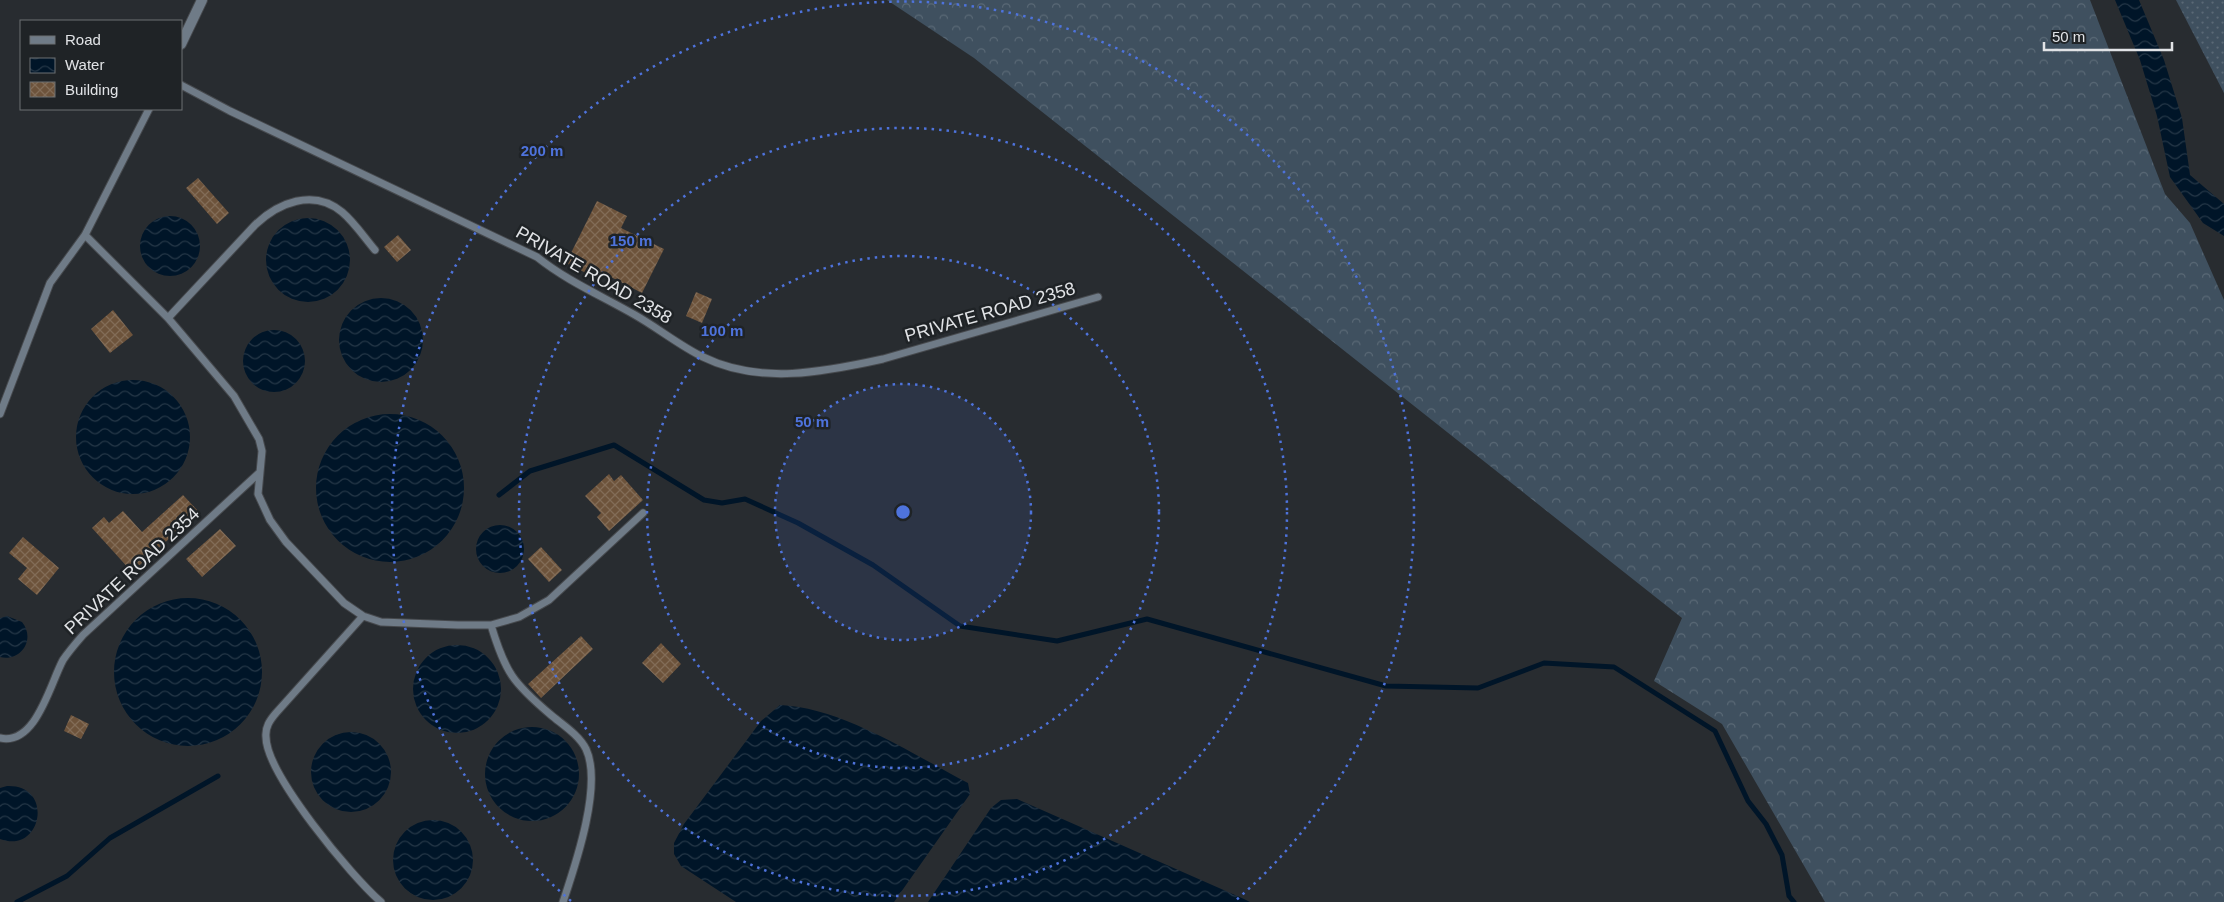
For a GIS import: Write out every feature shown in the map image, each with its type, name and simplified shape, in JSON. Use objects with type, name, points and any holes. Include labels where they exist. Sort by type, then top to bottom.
[{"type":"street","points":[[182,42],[202,0]]},
{"type":"lane","name":"PRIVATE ROAD 2358","points":[[182,86],[230,111],[537,257],[558,274],[664,331],[696,353],[737,370],[778,374],[824,371],[848,367],[883,359],[1098,296]]},
{"type":"lane","points":[[0,414],[50,284],[85,235],[148,110]]},
{"type":"lane","points":[[168,318],[265,215],[284,204],[308,200],[334,207],[347,217],[375,250]]},
{"type":"lane","points":[[85,235],[168,318],[221,380],[247,416],[259,439],[262,451],[258,487],[260,500],[278,531],[344,603],[363,616],[388,622],[491,625],[519,617],[549,600],[643,513]]},
{"type":"lane","name":"PRIVATE ROAD 2354","points":[[0,738],[15,738],[27,730],[37,716],[64,660],[83,635],[259,473]]},
{"type":"lane","points":[[363,616],[276,712],[268,724],[266,736],[269,752],[286,785],[349,870],[381,902]]},
{"type":"lane","points":[[491,625],[503,663],[515,680],[529,696],[577,737],[588,754],[591,771],[587,819],[563,902]]},
{"type":"green space","points":[[887,0],[2090,0],[2165,194],[2190,223],[2224,300],[2224,902],[1825,902],[1722,724],[1654,681],[1682,618],[974,58]]},
{"type":"green space","points":[[2176,0],[2224,0],[2224,93]]},
{"type":"water","points":[[2115,0],[2139,0],[2164,60],[2182,118],[2190,175],[2224,204],[2224,236],[2203,223],[2170,177],[2157,116],[2140,60]]},
{"type":"water","points":[[170,216],[186,221],[191,225],[195,230],[200,246],[195,262],[191,267],[186,271],[170,276],[154,271],[149,267],[145,262],[140,246],[145,230],[149,225],[154,221]]},
{"type":"water","points":[[308,218],[324,221],[338,230],[347,244],[350,260],[347,276],[338,290],[324,299],[308,302],[292,299],[278,290],[269,276],[266,260],[269,244],[278,230],[292,221]]},
{"type":"water","points":[[381,298],[397,301],[411,310],[420,324],[423,340],[420,356],[411,370],[397,379],[381,382],[365,379],[351,370],[342,356],[339,340],[342,324],[351,310],[365,301]]},
{"type":"water","points":[[268,330],[280,330],[296,339],[303,349],[305,361],[303,373],[296,383],[280,392],[268,392],[257,387],[248,378],[243,367],[243,355],[248,344],[257,335]]},
{"type":"water","points":[[133,380],[155,384],[174,396],[186,415],[190,437],[186,459],[174,478],[155,490],[133,494],[111,490],[92,478],[80,459],[76,437],[80,415],[92,396],[111,384]]},
{"type":"water","points":[[390,414],[404,415],[418,420],[431,426],[442,436],[452,447],[458,460],[463,474],[463,502],[458,516],[452,529],[442,540],[431,550],[418,556],[404,561],[390,562],[376,561],[362,556],[349,550],[338,540],[328,529],[322,516],[317,502],[316,488],[317,474],[322,460],[328,447],[338,436],[349,426],[362,420],[376,415]]},
{"type":"water","points":[[500,525],[509,527],[517,532],[522,540],[524,549],[522,558],[517,566],[509,571],[500,573],[491,571],[483,566],[478,558],[476,549],[478,540],[483,532],[491,527]]},
{"type":"water","points":[[188,598],[202,599],[216,604],[229,610],[240,620],[250,631],[256,644],[261,658],[261,686],[256,700],[250,713],[240,724],[229,734],[216,740],[202,745],[188,746],[174,745],[160,740],[147,734],[136,724],[126,713],[120,700],[115,686],[114,672],[115,658],[120,644],[126,631],[136,620],[147,610],[160,604],[174,599]]},
{"type":"water","points":[[7,616],[22,622],[27,635],[27,642],[20,653],[8,658],[0,657],[0,618]]},
{"type":"water","points":[[457,645],[474,649],[488,658],[497,672],[501,689],[497,706],[488,720],[474,729],[457,733],[440,729],[426,720],[417,706],[413,689],[417,672],[426,658],[440,649]]},
{"type":"water","points":[[780,705],[828,714],[852,723],[877,734],[968,783],[970,794],[894,902],[736,902],[681,866],[674,854],[674,843],[684,824],[761,721]]},
{"type":"water","points":[[532,727],[550,730],[565,741],[576,756],[579,774],[576,792],[565,807],[550,818],[532,821],[514,818],[499,807],[488,792],[485,774],[488,756],[499,741],[514,730]]},
{"type":"water","points":[[351,732],[366,735],[379,744],[388,757],[391,772],[388,787],[379,800],[366,809],[351,812],[336,809],[323,800],[314,787],[311,772],[314,757],[323,744],[336,735]]},
{"type":"water","points":[[7,786],[22,788],[32,796],[37,806],[37,818],[33,829],[26,837],[14,841],[0,839],[0,788]]},
{"type":"water","points":[[1017,799],[1250,902],[928,902],[991,808],[1001,800]]},
{"type":"water","points":[[433,820],[448,823],[461,832],[470,845],[473,860],[470,875],[461,888],[448,897],[433,900],[418,897],[405,888],[396,875],[393,860],[396,845],[405,832],[418,823]]},
{"type":"building","points":[[198,178],[229,213],[217,224],[186,188]]},
{"type":"building","points":[[597,201],[627,216],[621,228],[664,249],[642,293],[603,273],[600,280],[566,263]]},
{"type":"building","points":[[398,235],[411,250],[397,262],[384,247]]},
{"type":"building","points":[[696,292],[712,299],[702,323],[686,316]]},
{"type":"building","points":[[113,310],[133,335],[110,353],[91,329]]},
{"type":"building","points":[[609,474],[614,481],[621,475],[643,500],[609,531],[597,517],[601,513],[585,496]]},
{"type":"building","points":[[183,495],[199,512],[132,572],[92,528],[104,517],[109,523],[123,511],[142,532]]},
{"type":"building","points":[[220,529],[236,546],[202,577],[186,559]]},
{"type":"building","points":[[23,537],[59,568],[37,595],[18,579],[27,568],[9,553]]},
{"type":"building","points":[[541,547],[562,570],[549,582],[528,559]]},
{"type":"building","points":[[581,636],[593,649],[541,698],[528,684]]},
{"type":"building","points":[[661,643],[681,664],[663,683],[642,663]]},
{"type":"building","points":[[71,715],[89,724],[81,739],[64,731]]},
{"type":"waterway","points":[[499,495],[530,471],[614,445],[704,500],[722,503],[745,499],[798,523],[873,565],[960,626],[1057,641],[1147,619],[1386,686],[1478,688],[1544,663],[1614,667],[1715,731],[1748,801],[1766,824],[1782,855],[1789,896],[1794,902]]},
{"type":"waterway","points":[[17,902],[67,876],[110,838],[218,776]]}]
